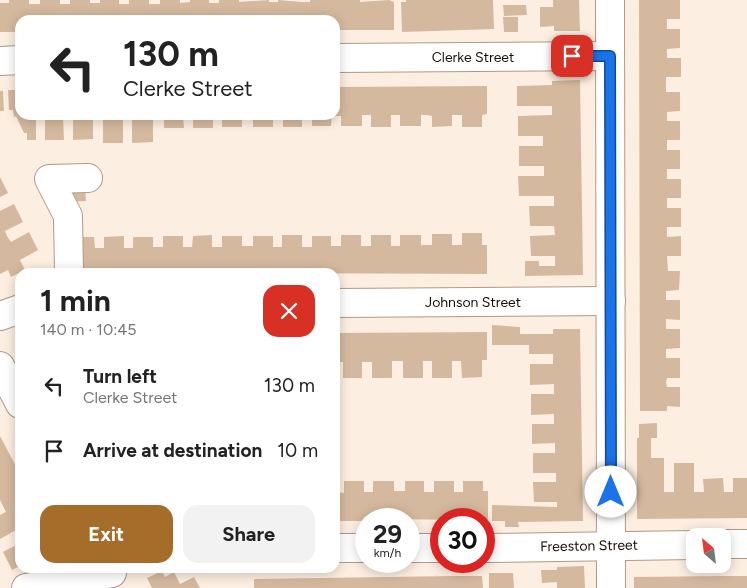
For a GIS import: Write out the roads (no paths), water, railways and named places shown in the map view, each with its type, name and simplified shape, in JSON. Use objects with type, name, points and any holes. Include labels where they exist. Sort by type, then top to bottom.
[{"type":"street","points":[[610,0],[611,588]]},
{"type":"street","name":"Clerke Street","points":[[340,58],[610,56]]},
{"type":"street","points":[[0,61],[15,60]]},
{"type":"street","points":[[69,268],[68,216],[49,179],[88,178]]},
{"type":"street","name":"Johnson Street","points":[[340,303],[612,301]]},
{"type":"street","points":[[0,316],[15,311]]},
{"type":"street","points":[[0,366],[15,394]]},
{"type":"street","points":[[731,544],[747,544]]},
{"type":"street","name":"Freeston Street","points":[[495,548],[686,545]]},
{"type":"street","points":[[340,548],[355,548]]},
{"type":"street","points":[[26,588],[113,576]]}]
